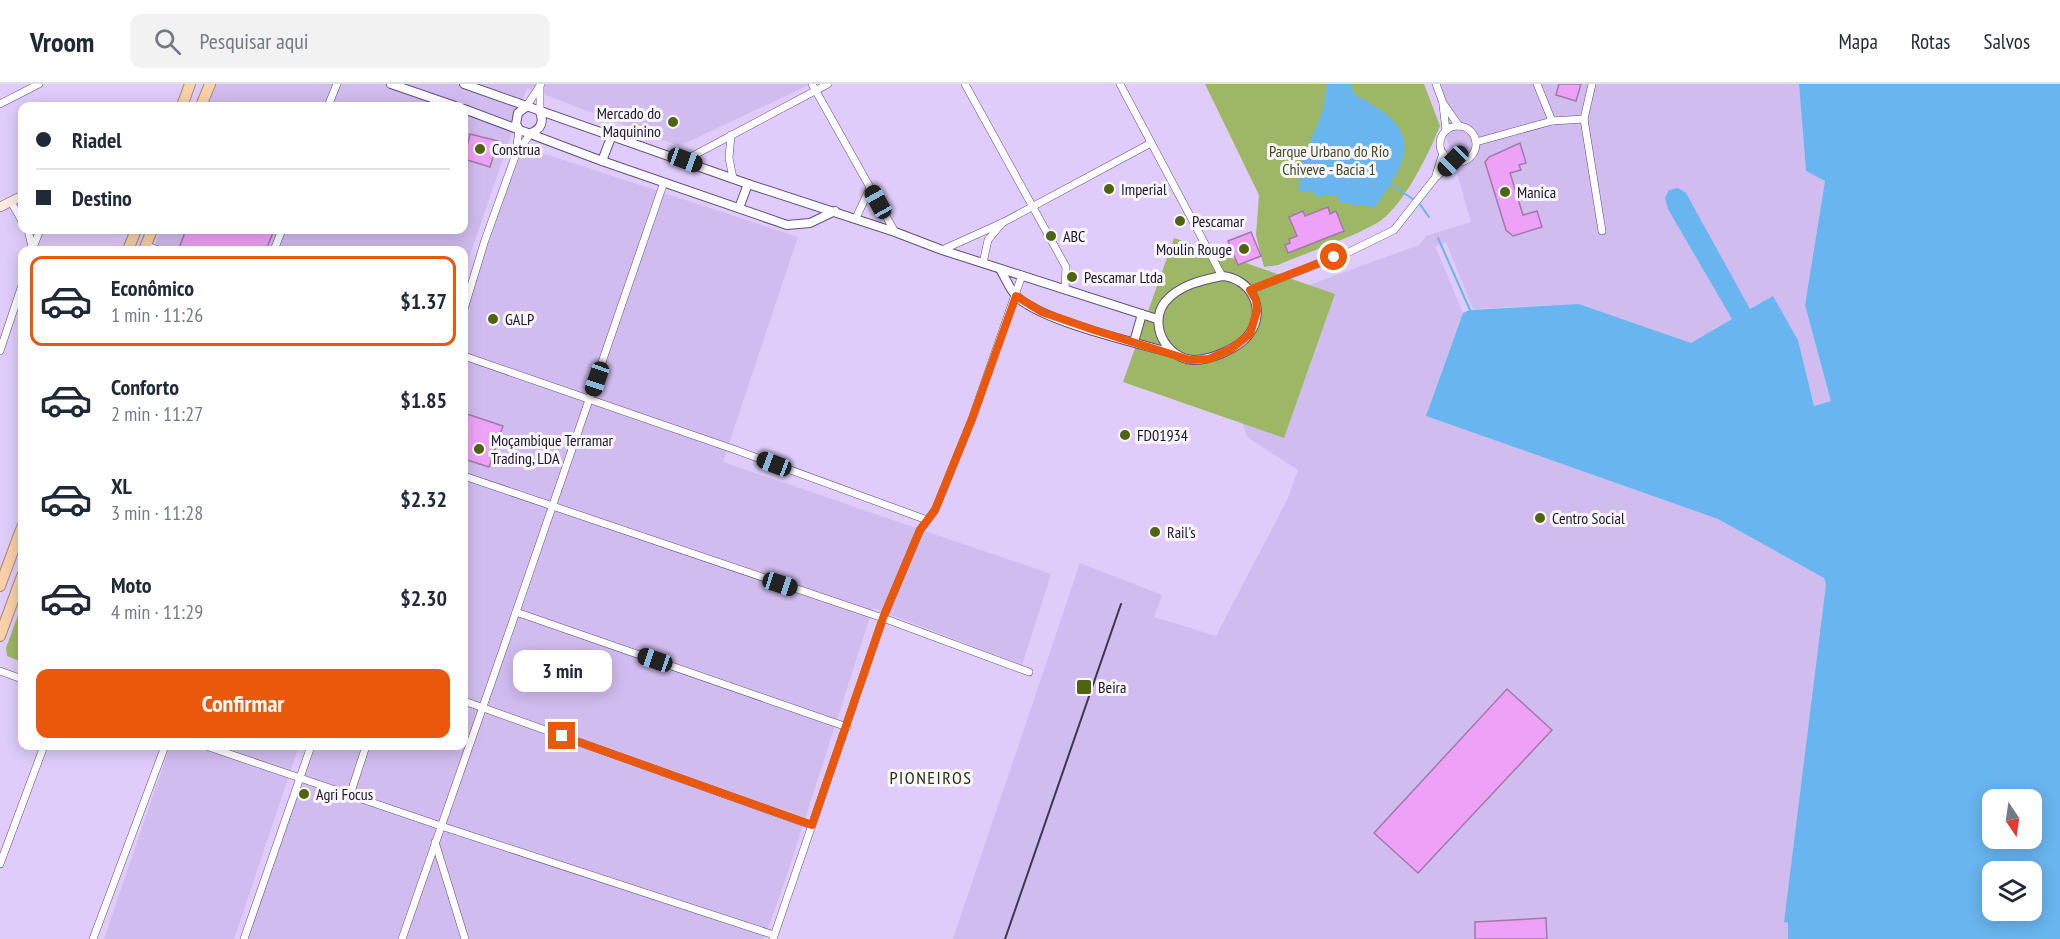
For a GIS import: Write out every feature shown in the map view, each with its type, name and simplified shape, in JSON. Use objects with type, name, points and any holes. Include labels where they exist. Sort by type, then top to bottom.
[{"type":"highway","points":[[183,102],[189,84]]},
{"type":"highway","points":[[203,102],[210,84]]},
{"type":"highway","points":[[0,586],[18,537]]},
{"type":"highway","points":[[0,636],[3,619],[18,585]]},
{"type":"main road","points":[[0,206],[18,198]]},
{"type":"street","points":[[0,104],[39,84]]},
{"type":"street","points":[[330,102],[337,84]]},
{"type":"street","points":[[391,84],[443,102]]},
{"type":"street","points":[[464,84],[748,184],[895,231],[942,250],[1158,319]]},
{"type":"street","points":[[685,160],[813,87],[828,84]]},
{"type":"street","points":[[965,84],[1066,267],[1065,289]]},
{"type":"street","points":[[1120,84],[1222,276]]},
{"type":"street","points":[[1435,178],[1443,153],[1440,141],[1446,130],[1443,103],[1436,84]]},
{"type":"street","points":[[1537,84],[1552,121]]},
{"type":"street","points":[[1592,84],[1584,119],[1602,231]]},
{"type":"street","points":[[468,298],[485,240],[516,154],[518,113],[526,107],[540,86]]},
{"type":"street","points":[[516,154],[531,133],[537,131],[542,125],[540,86]]},
{"type":"street","points":[[813,87],[895,231]]},
{"type":"street","points":[[1443,103],[1459,126]]},
{"type":"street","points":[[468,110],[602,161],[794,225],[810,223],[835,211]]},
{"type":"street","points":[[1476,142],[1552,121],[1584,119]]},
{"type":"street","points":[[1443,153],[1453,161],[1461,161],[1468,158],[1476,142],[1473,134],[1467,128],[1459,126],[1446,130]]},
{"type":"street","points":[[602,161],[612,135]]},
{"type":"street","points":[[731,135],[729,158],[733,178]]},
{"type":"street","points":[[942,250],[1002,223],[1151,143]]},
{"type":"street","points":[[1250,290],[1349,252],[1394,230],[1435,178],[1453,161]]},
{"type":"street","points":[[402,939],[664,182]]},
{"type":"street","points":[[739,208],[748,184]]},
{"type":"street","points":[[856,218],[870,188]]},
{"type":"street","points":[[11,202],[18,212]]},
{"type":"street","points":[[983,263],[988,240],[1002,223]]},
{"type":"street","points":[[1000,269],[1016,296],[1042,312],[1190,360],[1209,359],[1231,349],[1250,334],[1257,311],[1256,300],[1250,290],[1232,277],[1222,276],[1197,281],[1179,290],[1164,303],[1158,319],[1160,334],[1175,354]]},
{"type":"street","points":[[223,750],[441,826],[774,937],[883,618],[920,530],[935,510],[972,419],[1022,275]]},
{"type":"street","points":[[0,351],[18,313]]},
{"type":"street","points":[[1134,342],[1142,314]]},
{"type":"street","points":[[468,357],[733,449],[927,520]]},
{"type":"street","points":[[468,477],[883,618],[1029,672]]},
{"type":"street","points":[[516,612],[847,728]]},
{"type":"street","points":[[0,671],[18,678]]},
{"type":"street","points":[[468,702],[812,825]]},
{"type":"street","points":[[0,864],[43,750]]},
{"type":"street","points":[[93,939],[164,750]]},
{"type":"street","points":[[244,939],[310,750]]},
{"type":"street","points":[[350,795],[365,750]]},
{"type":"street","points":[[435,842],[465,939]]},
{"type":"shaded area","points":[[213,84],[811,84],[679,146],[527,88],[468,261],[468,246],[155,246],[159,234],[468,234],[468,102],[206,102]]},
{"type":"shaded area","points":[[1433,84],[1799,84],[1806,171],[1825,181],[1805,305],[1832,401],[1814,406],[1798,340],[1773,296],[1691,343],[1579,304],[1473,309],[1446,242],[1435,246],[1463,313],[1426,416],[1718,519],[1824,578],[1826,584],[1784,922],[1788,922],[1788,939],[953,939],[1080,563],[1162,595],[1154,617],[1216,636],[1288,498],[1298,470],[1247,437],[1241,419],[1270,299],[1419,245],[1426,236],[1471,222],[1444,129],[1446,116]]},
{"type":"shaded area","points":[[521,146],[798,237],[723,462],[1051,574],[1022,665],[873,608],[764,939],[246,939],[312,750],[468,750],[468,301]]},
{"type":"shaded area","points":[[169,750],[203,750],[217,754],[219,750],[298,750],[234,939],[104,939]]},
{"type":"green space","name":"Parque Urbano do Rio Chiveve - Bacia 1","points":[[1205,84],[1424,84],[1440,126],[1414,179],[1387,216],[1366,229],[1341,240],[1278,265],[1264,267],[1256,235],[1259,195]]},
{"type":"green space","points":[[1174,238],[1335,294],[1284,438],[1123,382]]},
{"type":"green space","points":[[18,615],[18,660],[7,656],[6,648]]},
{"type":"water","points":[[1327,84],[1351,84],[1355,95],[1376,107],[1400,130],[1404,143],[1403,156],[1398,171],[1375,207],[1340,203],[1336,195],[1316,197],[1313,191],[1299,191],[1301,164],[1323,110]]},
{"type":"water","points":[[1799,84],[2060,84],[2060,939],[1788,939],[1788,923],[1784,922],[1826,584],[1824,578],[1718,519],[1426,416],[1463,313],[1470,310],[1579,304],[1691,343],[1732,319],[1668,209],[1665,198],[1669,190],[1678,188],[1686,193],[1750,309],[1773,296],[1798,340],[1814,406],[1831,401],[1805,305],[1825,181],[1806,171]]},
{"type":"building","points":[[1559,84],[1581,84],[1576,101],[1556,95]]},
{"type":"building","name":"Construa","points":[[470,134],[498,141],[490,167],[468,160]]},
{"type":"building","name":"Manica","points":[[1520,143],[1526,163],[1519,165],[1521,170],[1510,173],[1523,215],[1537,211],[1542,227],[1513,236],[1506,230],[1485,162],[1489,157]]},
{"type":"building","points":[[1328,207],[1330,214],[1336,211],[1344,231],[1288,253],[1285,245],[1290,243],[1289,239],[1297,236],[1289,217],[1303,211],[1305,216]]},
{"type":"building","name":"Moulin Rouge","points":[[1251,232],[1261,256],[1238,265],[1228,241]]},
{"type":"building","points":[[184,234],[272,234],[268,246],[180,246]]},
{"type":"building","name":"Moçambique Terramar Trading, LDA","points":[[468,414],[503,426],[489,467],[468,460]]},
{"type":"building","points":[[1507,689],[1552,730],[1418,873],[1374,833]]},
{"type":"building","points":[[1546,918],[1547,939],[1475,939],[1475,922]]},
{"type":"waterway","points":[[1390,184],[1419,203],[1429,217]]},
{"type":"waterway","points":[[1438,238],[1470,310]]},
{"type":"railway","points":[[1005,939],[1121,604]]},
{"type":"place","name":"Mercado do Maquinino","points":[[673,122]]},
{"type":"place","name":"Construa","points":[[480,149]]},
{"type":"place","name":"Imperial","points":[[1109,189]]},
{"type":"place","name":"Manica","points":[[1505,192]]},
{"type":"place","name":"Pescamar","points":[[1180,221]]},
{"type":"place","name":"ABC","points":[[1051,236]]},
{"type":"place","name":"Moulin Rouge","points":[[1244,249]]},
{"type":"place","name":"Pescamar Ltda","points":[[1072,277]]},
{"type":"place","name":"GALP","points":[[493,319]]},
{"type":"place","name":"FD01934","points":[[1125,435]]},
{"type":"place","name":"Moçambique Terramar Trading, LDA","points":[[479,449]]},
{"type":"place","name":"Centro Social","points":[[1540,518]]},
{"type":"place","name":"Rail's","points":[[1155,532]]},
{"type":"place","name":"Beira","points":[[1084,687]]},
{"type":"place","name":"Agri Focus","points":[[304,794]]},
{"type":"district","name":"PIONEIROS","points":[[931,778]]},
{"type":"route","points":[[562,736],[812,825],[883,618],[920,530],[935,510],[972,419],[1016,296],[1042,312],[1094,330],[1190,360],[1209,359],[1231,349],[1250,334],[1257,311],[1256,300],[1250,290],[1334,257]]}]
